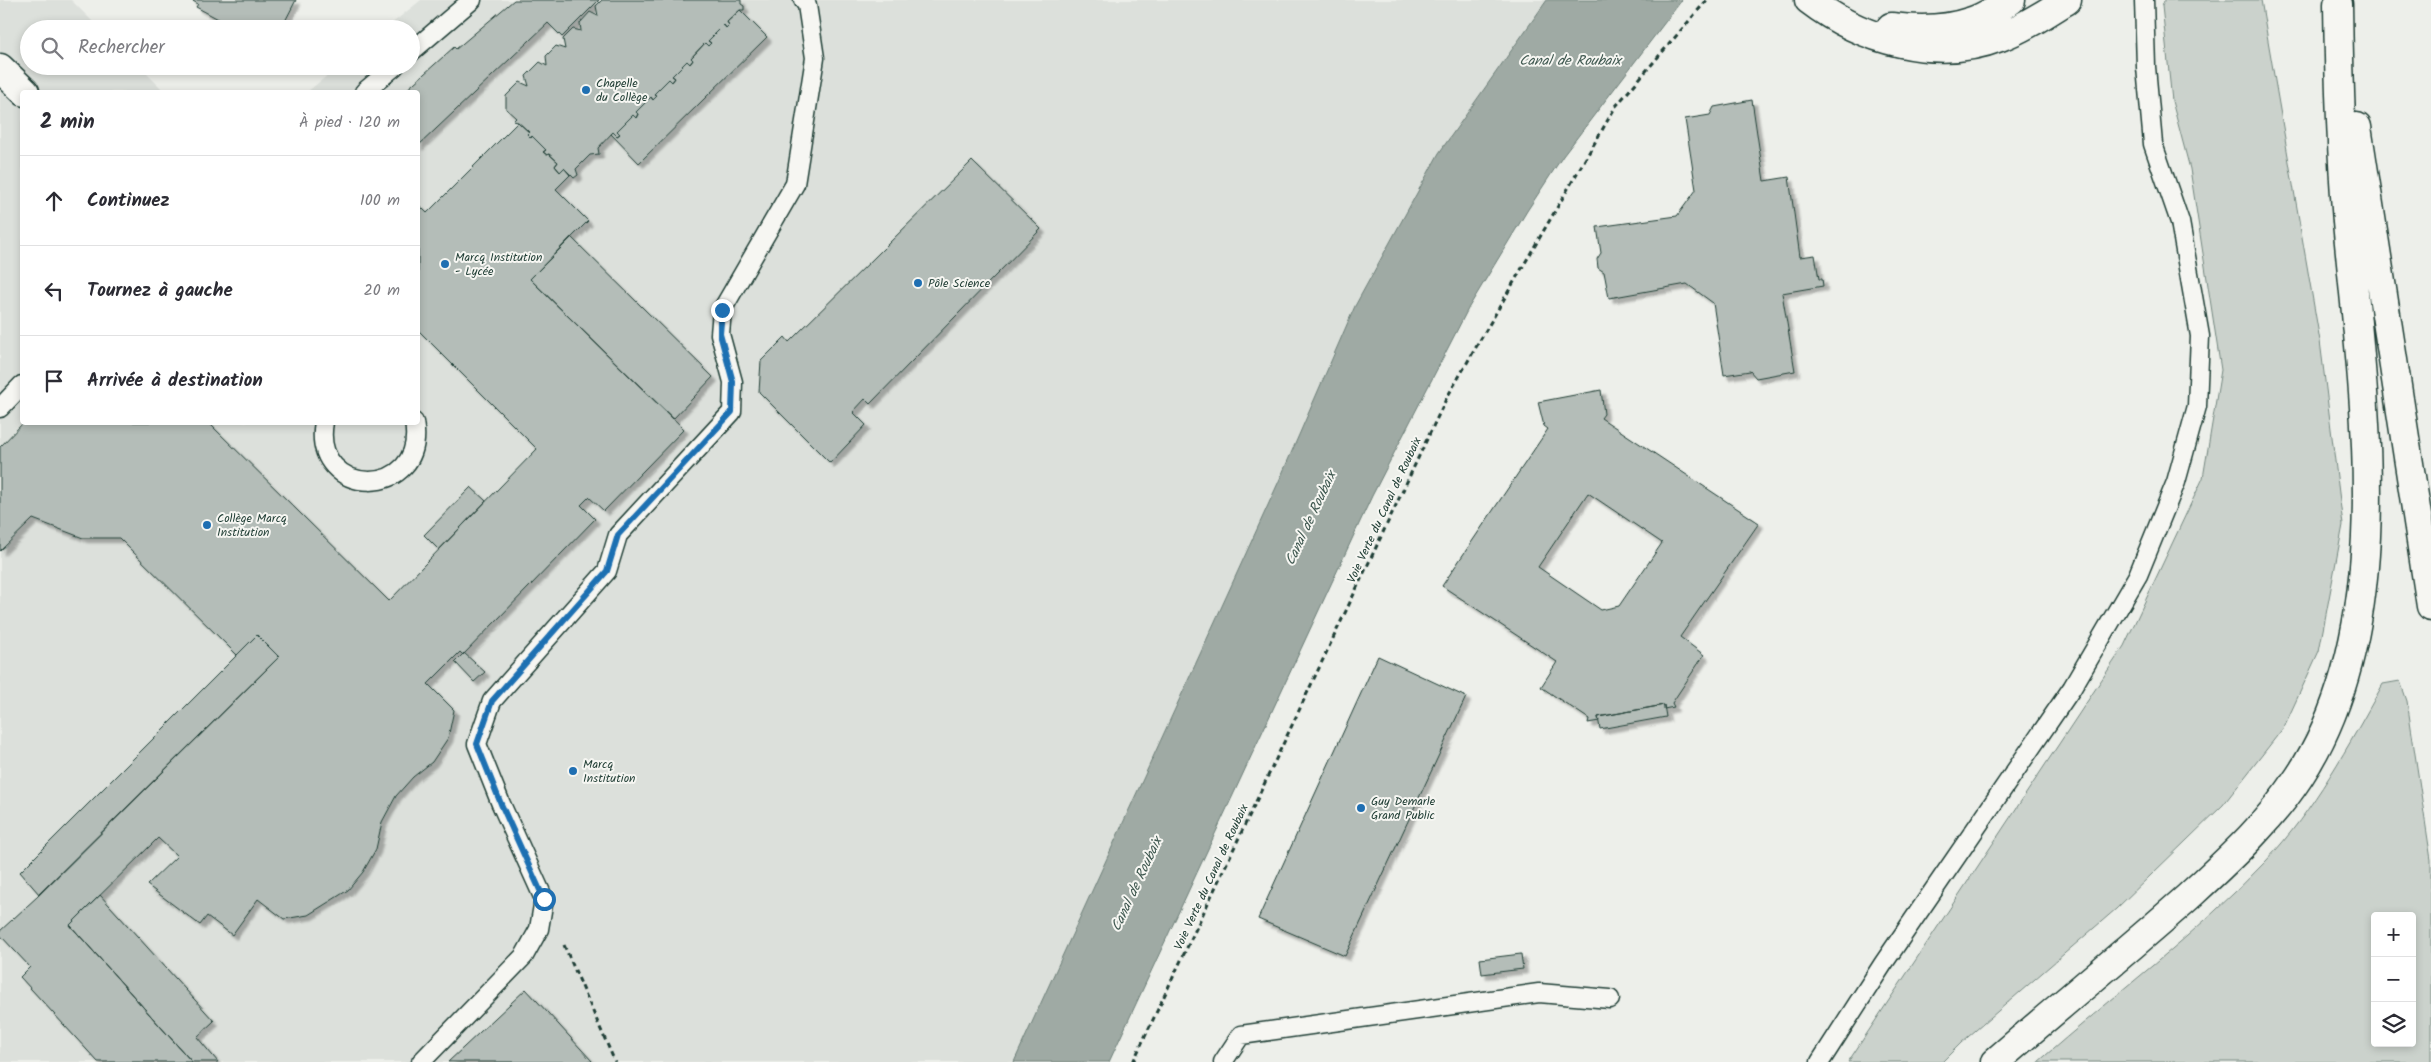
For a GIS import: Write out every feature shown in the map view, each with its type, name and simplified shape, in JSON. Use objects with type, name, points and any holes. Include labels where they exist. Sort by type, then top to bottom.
[{"type":"main road","points":[[1809,0],[1844,22],[1896,42],[1928,47],[1965,46],[1982,43],[2016,31],[2067,0]]},
{"type":"main road","points":[[1844,22],[1898,28],[1947,27],[1971,22],[2011,0]]},
{"type":"main road","points":[[2337,2],[2431,606]]},
{"type":"main road","points":[[1995,1062],[2134,946],[2213,874],[2262,825],[2299,777],[2320,741],[2340,692],[2356,628],[2363,576],[2366,510],[2359,354],[2339,102],[2337,2]]},
{"type":"main road","points":[[0,68],[24,90]]},
{"type":"lane","points":[[420,44],[472,0]]},
{"type":"lane","points":[[421,1062],[524,956],[539,929],[544,899],[501,804],[477,744],[492,701],[607,571],[618,535],[732,412],[733,382],[720,334],[722,310],[795,184],[816,58],[808,5],[804,0]]},
{"type":"lane","points":[[1820,1062],[1883,964],[2072,688],[2138,575],[2176,482],[2197,406],[2200,336],[2180,222],[2154,144],[2146,67],[2144,0]]},
{"type":"lane","points":[[366,90],[384,75]]},
{"type":"lane","points":[[0,408],[20,387]]},
{"type":"lane","points":[[324,425],[323,445],[333,466],[342,474],[363,482],[386,479],[405,465],[415,444],[414,425]]},
{"type":"lane","points":[[1223,1062],[1241,1036],[1308,1024],[1539,993],[1610,999]]},
{"type":"path","name":"Voie Verte du Canal de Roubaix","points":[[1133,1062],[1446,399],[1616,106],[1707,0]]},
{"type":"path","points":[[544,899],[615,1062]]},
{"type":"shaded area","name":"Marcq Institution","points":[[0,0],[71,0],[91,20],[20,20],[20,75],[148,75],[163,90],[20,90],[20,425],[420,425],[420,90],[309,90],[328,75],[420,75],[420,20],[396,20],[421,0],[1547,0],[1439,153],[1355,306],[1279,481],[1014,1062],[0,1062]]},
{"type":"shaded area","points":[[2165,0],[2261,0],[2320,341],[2343,525],[2319,651],[2284,727],[2223,805],[2116,909],[1961,1043],[1942,1062],[1848,1062],[2124,646],[2203,478],[2221,370],[2190,169],[2172,101],[2162,6]]},
{"type":"shaded area","points":[[2400,681],[2407,701],[2431,860],[2431,1062],[2038,1062],[2212,914],[2266,861],[2300,820],[2344,753],[2383,684]]},
{"type":"water","name":"Canal de Roubaix","points":[[1547,0],[1682,0],[1563,156],[1469,307],[1372,496],[1109,1062],[1014,1062],[1279,481],[1355,306],[1439,153]]},
{"type":"building","points":[[191,0],[296,0],[286,20],[220,20],[196,7],[198,4]]},
{"type":"building","points":[[514,0],[599,0],[562,37],[548,23],[420,144],[420,90],[406,90],[454,47],[456,49]]},
{"type":"building","name":"Chapelle du Collège","points":[[602,0],[741,0],[744,10],[740,10],[727,22],[729,25],[726,28],[724,25],[708,41],[711,43],[708,46],[705,43],[691,58],[693,60],[690,64],[687,61],[672,76],[675,78],[672,82],[669,79],[654,94],[657,96],[653,100],[651,97],[636,112],[638,114],[636,118],[633,115],[617,131],[620,134],[617,136],[613,132],[598,148],[599,154],[590,155],[576,169],[578,175],[574,178],[564,168],[560,172],[555,166],[558,162],[549,154],[547,155],[543,152],[546,150],[532,136],[531,138],[527,134],[529,132],[518,122],[513,121],[516,118],[506,109],[506,96],[520,82],[529,86],[526,76],[540,62],[547,66],[546,56],[556,46],[565,49],[563,39],[573,29],[581,31],[580,23],[590,12],[598,16],[596,6]]},
{"type":"building","points":[[740,10],[767,37],[639,163],[611,134],[613,132],[617,136],[620,134],[617,131],[633,115],[636,118],[638,114],[636,112],[651,97],[653,100],[657,96],[654,94],[669,79],[672,82],[675,78],[672,76],[687,61],[690,64],[693,60],[691,58],[705,43],[708,46],[711,43],[708,41],[724,25],[726,28],[729,25],[727,22]]},
{"type":"building","points":[[1752,100],[1764,181],[1789,177],[1800,257],[1815,255],[1819,279],[1822,279],[1823,286],[1782,293],[1795,371],[1756,378],[1750,371],[1724,375],[1713,303],[1687,284],[1609,298],[1604,272],[1598,268],[1597,259],[1601,253],[1597,227],[1677,216],[1696,190],[1685,119],[1710,115],[1714,107]]},
{"type":"building","points":[[518,122],[529,132],[527,134],[531,138],[532,136],[546,150],[543,152],[547,155],[549,154],[558,162],[555,166],[560,172],[564,168],[570,175],[556,189],[588,221],[530,279],[684,429],[604,511],[589,497],[581,505],[595,519],[463,655],[460,652],[428,684],[454,710],[448,738],[432,762],[413,777],[396,796],[382,822],[376,849],[363,872],[348,890],[308,915],[284,919],[258,899],[232,935],[207,916],[200,925],[147,885],[177,856],[158,838],[70,925],[192,1062],[98,1062],[20,977],[30,967],[0,935],[0,931],[38,896],[279,657],[257,635],[237,655],[119,538],[83,538],[33,519],[0,551],[0,447],[21,425],[211,425],[389,601],[537,449],[420,332],[420,206],[427,213]]},
{"type":"building","name":"Pôle Science","points":[[972,161],[1041,229],[870,404],[865,399],[853,412],[866,425],[830,463],[759,392],[761,361],[785,337],[789,342]]},
{"type":"building","points":[[571,237],[713,377],[673,419],[530,279]]},
{"type":"building","points":[[1601,390],[1604,414],[1601,418],[1759,523],[1680,637],[1704,655],[1672,703],[1674,707],[1664,709],[1664,705],[1598,717],[1599,721],[1588,723],[1589,719],[1541,687],[1557,662],[1442,586],[1548,429],[1544,426],[1538,402]],"holes":[[[1588,493],[1662,543],[1619,606],[1601,610],[1538,567]]]},
{"type":"building","points":[[471,487],[486,501],[439,550],[424,535]]},
{"type":"building","points":[[257,635],[279,657],[39,894],[20,872]]},
{"type":"building","points":[[464,653],[485,672],[474,682],[455,662]]},
{"type":"building","name":"Guy Demarle Grand Public","points":[[1378,656],[1466,697],[1345,956],[1258,919]]},
{"type":"building","points":[[1664,705],[1666,717],[1600,729],[1598,717]]},
{"type":"building","points":[[100,895],[214,1021],[197,1037],[218,1062],[192,1062],[70,925]]},
{"type":"building","points":[[1521,954],[1523,969],[1482,974],[1480,959]]},
{"type":"building","points":[[526,989],[591,1062],[448,1062]]},
{"type":"place","name":"Chapelle du Collège","points":[[586,90]]},
{"type":"place","name":"Marcq Institution - Lycée","points":[[445,264]]},
{"type":"place","name":"Pôle Science","points":[[918,283]]},
{"type":"place","name":"Collège Marcq Institution","points":[[207,525]]},
{"type":"place","name":"Marcq Institution","points":[[573,771]]},
{"type":"place","name":"Guy Demarle Grand Public","points":[[1361,808]]},
{"type":"route","points":[[544,899],[501,804],[477,744],[492,701],[607,571],[618,535],[732,412],[733,382],[720,334],[722,310]]}]
